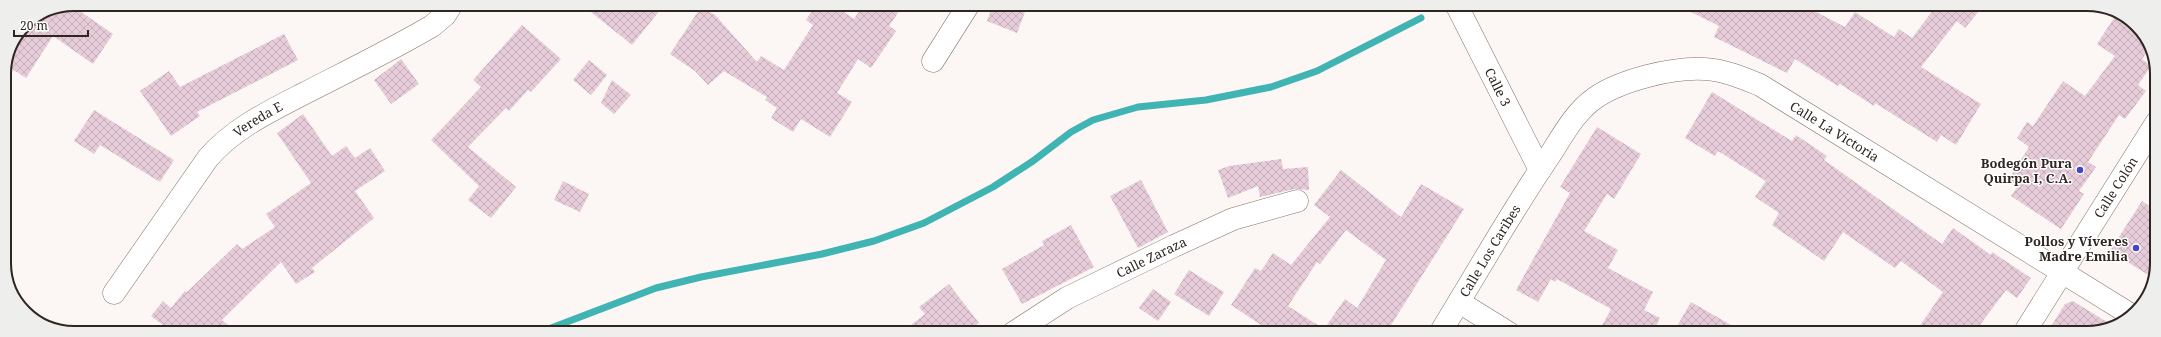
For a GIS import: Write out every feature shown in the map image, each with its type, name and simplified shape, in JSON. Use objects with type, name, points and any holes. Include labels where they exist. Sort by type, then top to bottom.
[{"type":"street","name":"Vereda E","points":[[114,293],[208,158],[221,144],[238,130],[287,102],[432,26],[448,11]]},
{"type":"street","points":[[933,61],[965,11]]},
{"type":"street","name":"Calle 3","points":[[1460,11],[1540,170]]},
{"type":"street","name":"Calle La Victoria","points":[[1540,170],[1574,118],[1594,98],[1614,88],[1645,77],[1705,69],[1739,76],[1760,85],[2063,271],[2126,312]]},
{"type":"street","name":"Calle Colón","points":[[2028,326],[2150,133]]},
{"type":"street","name":"Calle Los Caribes","points":[[1444,326],[1540,170]]},
{"type":"street","name":"Calle Zaraza","points":[[1024,326],[1067,298],[1180,243],[1233,219],[1297,201]]},
{"type":"street","points":[[1459,302],[1498,326]]},
{"type":"building","points":[[80,11],[113,34],[93,64],[53,36],[26,78],[11,69],[16,50],[29,29],[50,16],[62,12]]},
{"type":"building","points":[[590,11],[659,11],[632,45]]},
{"type":"building","points":[[698,11],[708,11],[715,15],[757,62],[761,56],[784,70],[813,25],[806,20],[812,11],[842,11],[854,19],[859,11],[899,11],[889,26],[896,31],[871,68],[858,59],[837,93],[852,102],[830,137],[801,119],[793,132],[771,118],[777,108],[765,100],[767,97],[724,71],[708,85],[695,71],[670,54]]},
{"type":"building","points":[[991,11],[1025,11],[1017,33],[987,21]]},
{"type":"building","points":[[1689,11],[1814,11],[1845,27],[1855,12],[1894,37],[1899,29],[1912,38],[1932,11],[1979,11],[1965,28],[1957,21],[1921,67],[1981,104],[1956,145],[1941,135],[1937,142],[1875,103],[1874,106],[1840,84],[1838,86],[1795,59],[1787,73],[1714,37],[1719,26]]},
{"type":"building","points":[[2115,17],[2129,27],[2142,42],[2146,53],[2142,59],[2149,65],[2150,68],[2138,85],[2146,91],[2125,119],[2119,115],[2088,162],[2096,167],[2079,191],[2084,194],[2061,229],[2011,196],[2018,186],[2008,180],[2029,147],[2017,138],[2027,122],[2033,126],[2063,81],[2085,96],[2115,56],[2097,44]]},
{"type":"building","points":[[522,25],[561,59],[531,92],[528,90],[509,111],[506,108],[468,147],[516,187],[491,218],[468,200],[479,186],[431,140],[481,87],[473,80]]},
{"type":"building","points":[[284,34],[298,60],[197,112],[200,116],[171,136],[140,91],[169,71],[180,87]]},
{"type":"building","points":[[401,59],[419,84],[391,104],[374,80]]},
{"type":"building","points":[[589,60],[607,75],[591,95],[573,80]]},
{"type":"building","points":[[612,80],[631,95],[614,114],[601,103]]},
{"type":"building","points":[[1712,92],[1792,141],[1796,135],[1827,156],[1824,160],[1942,244],[1953,228],[1991,255],[1992,252],[2031,278],[2017,298],[2006,290],[1979,326],[1920,326],[1943,292],[1901,261],[1895,268],[1843,232],[1824,261],[1772,225],[1779,213],[1755,197],[1766,181],[1718,151],[1715,156],[1685,138]]},
{"type":"building","points":[[94,110],[174,160],[160,182],[100,145],[94,154],[74,141]]},
{"type":"building","points":[[303,114],[332,156],[346,146],[355,158],[370,148],[385,171],[355,191],[374,218],[312,268],[315,272],[296,284],[281,262],[222,320],[230,326],[164,326],[151,316],[163,301],[171,308],[185,291],[187,292],[237,244],[242,249],[275,227],[266,214],[311,183],[277,133]]},
{"type":"building","points":[[1597,127],[1641,154],[1614,199],[1607,194],[1584,231],[1618,250],[1608,268],[1653,292],[1644,310],[1660,318],[1656,326],[1602,326],[1611,309],[1557,279],[1555,282],[1551,279],[1538,302],[1516,290],[1570,193],[1560,187]]},
{"type":"building","points":[[1281,159],[1283,169],[1308,167],[1309,190],[1294,189],[1260,197],[1258,186],[1228,198],[1218,170],[1229,166]]},
{"type":"building","points":[[1341,170],[1401,217],[1421,184],[1464,209],[1390,326],[1326,326],[1345,299],[1357,308],[1386,260],[1346,230],[1320,264],[1317,262],[1288,306],[1319,326],[1262,326],[1231,305],[1255,268],[1261,271],[1273,253],[1291,265],[1330,217],[1314,205]]},
{"type":"building","points":[[1141,180],[1168,232],[1138,248],[1110,196]]},
{"type":"building","points":[[563,181],[589,194],[580,212],[554,200]]},
{"type":"building","points":[[2142,201],[2150,206],[2150,263],[2148,275],[2110,251]]},
{"type":"building","points":[[1071,225],[1094,267],[1022,304],[1002,269],[1044,245],[1042,241]]},
{"type":"building","points":[[1189,270],[1224,292],[1209,316],[1174,294]]},
{"type":"building","points":[[949,284],[979,323],[975,326],[910,326],[925,314],[919,307]]},
{"type":"building","points":[[1153,289],[1171,302],[1158,321],[1139,308]]},
{"type":"building","points":[[2073,301],[2108,323],[2087,326],[2051,326],[2065,304]]},
{"type":"building","points":[[1691,302],[1733,326],[1677,326]]},
{"type":"waterway","points":[[556,326],[656,288],[701,277],[822,254],[874,241],[924,223],[993,187],[1033,161],[1071,132],[1093,120],[1138,107],[1206,100],[1271,87],[1317,71],[1421,18]]},
{"type":"place","name":"Bodegón Pura Quirpa I, C.A.","points":[[2080,170]]},
{"type":"place","name":"Pollos y Víveres Madre Emilia","points":[[2136,248]]}]
